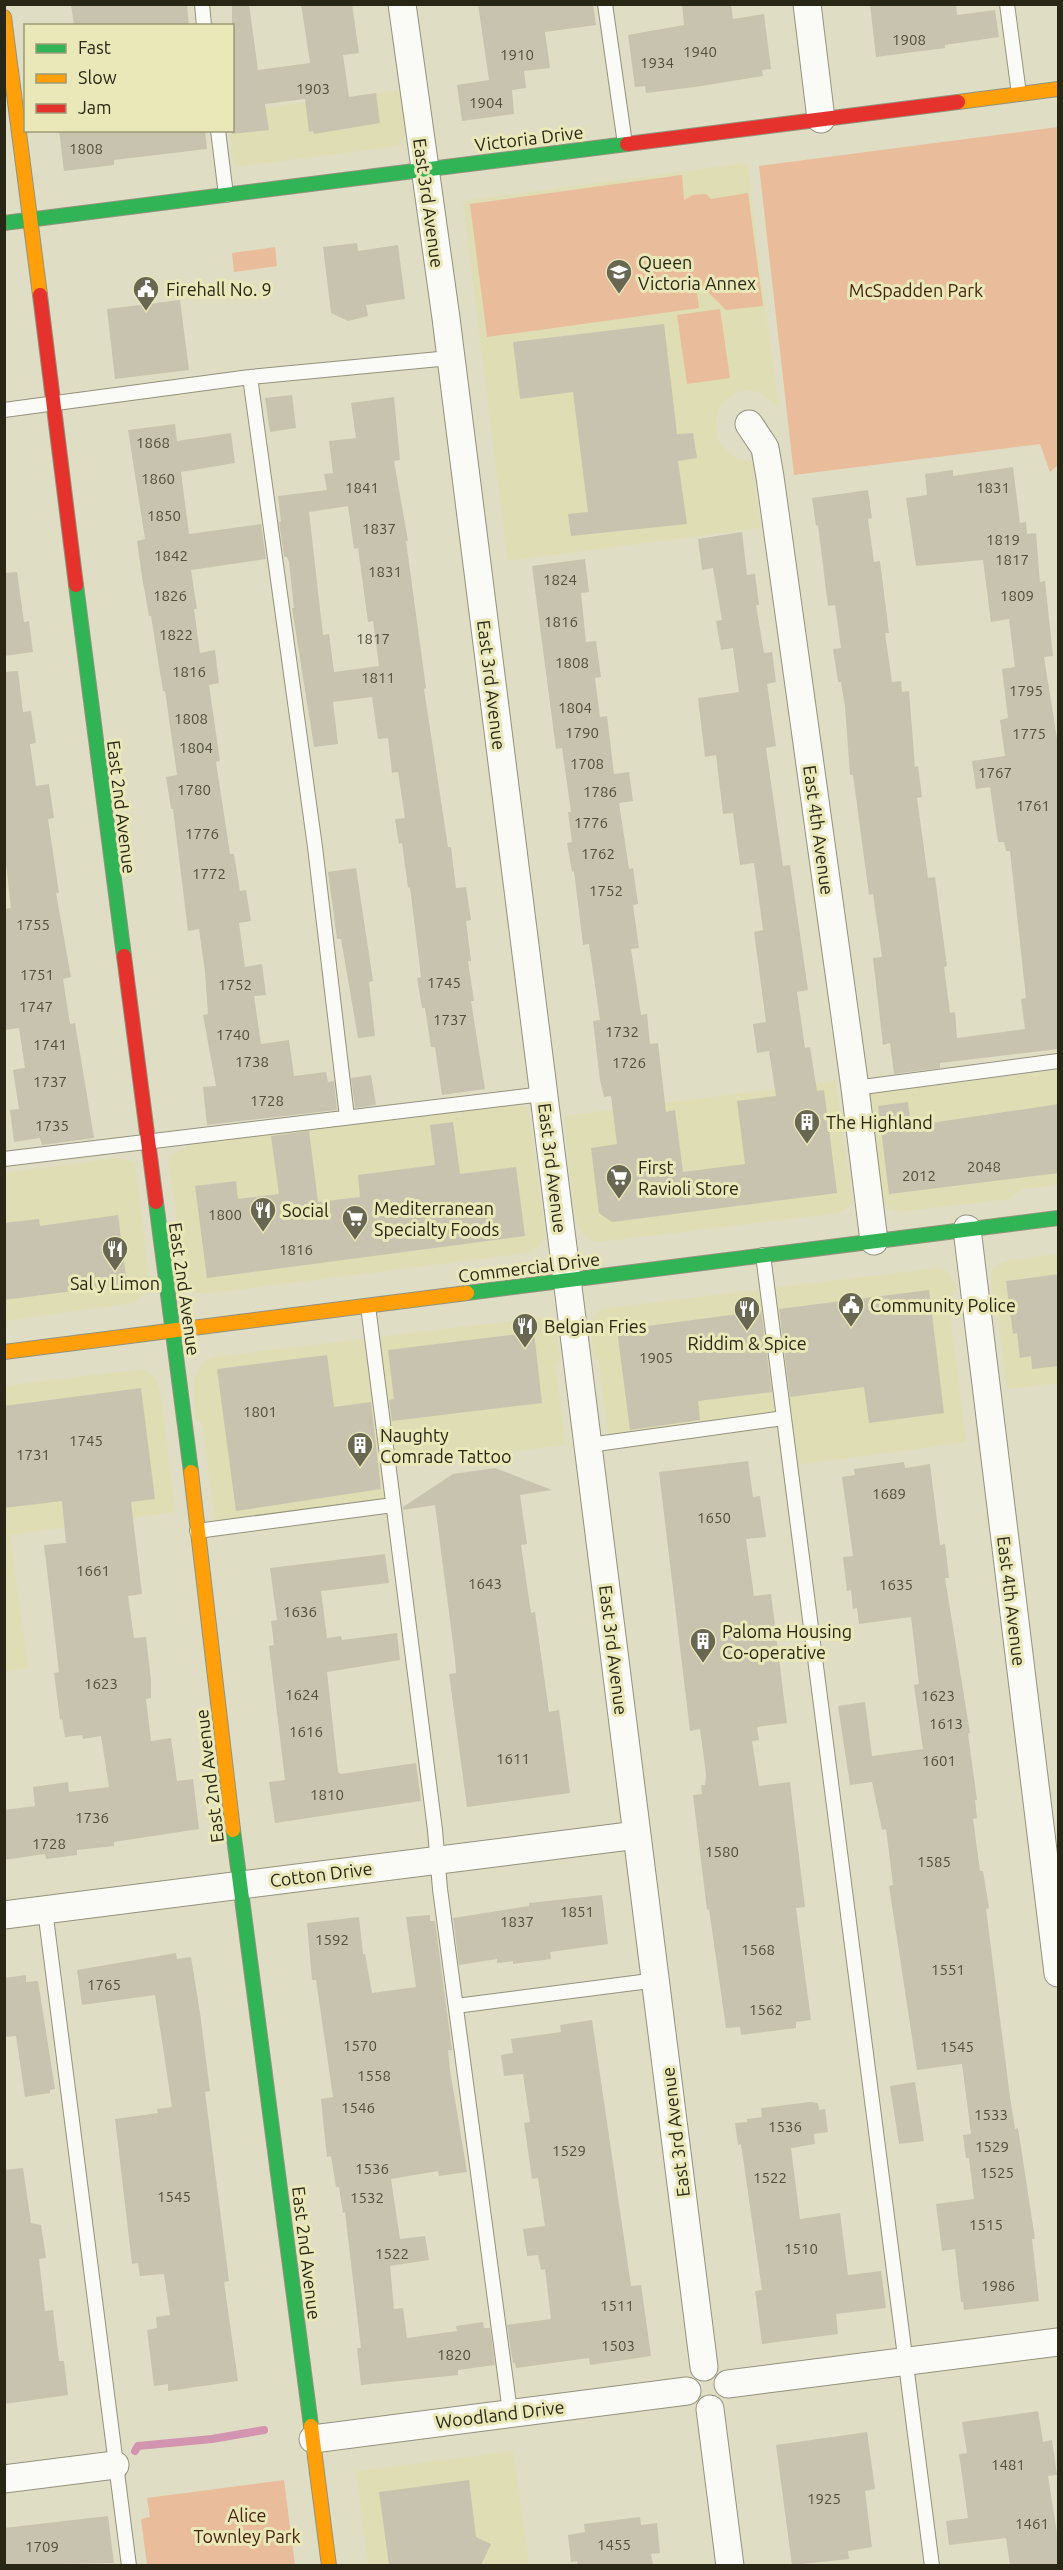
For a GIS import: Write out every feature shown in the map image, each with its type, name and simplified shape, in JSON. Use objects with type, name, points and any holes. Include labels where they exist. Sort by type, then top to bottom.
[{"type":"street","name":"East 3rd Avenue","points":[[402,4],[450,358],[589,1445],[704,2367]]},
{"type":"street","points":[[807,4],[821,119]]},
{"type":"street","name":"East 2nd Avenue","points":[[4,17],[173,1330],[240,1884],[328,2565]]},
{"type":"street","name":"Victoria Drive","points":[[4,223],[1059,89]]},
{"type":"street","name":"East 4th Avenue","points":[[749,424],[765,448],[770,477],[855,1088],[874,1241]]},
{"type":"street","name":"Commercial Drive","points":[[4,1352],[1059,1218]]},
{"type":"street","name":"East 4th Avenue","points":[[967,1229],[1059,1973]]},
{"type":"street","name":"Cotton Drive","points":[[4,1915],[637,1835]]},
{"type":"street","points":[[728,2384],[1059,2342]]},
{"type":"street","points":[[704,2367],[720,2371],[728,2384],[728,2394],[724,2401],[710,2409],[694,2405],[687,2391],[687,2382],[691,2375],[704,2367]]},
{"type":"street","name":"Woodland Drive","points":[[313,2439],[687,2391]]},
{"type":"street","points":[[710,2409],[730,2565]]},
{"type":"street","points":[[4,2479],[115,2465]]},
{"type":"lane","points":[[202,4],[204,24]]},
{"type":"lane","points":[[605,4],[625,144]]},
{"type":"lane","points":[[1007,4],[1019,94]]},
{"type":"lane","points":[[218,132],[226,195]]},
{"type":"lane","points":[[4,410],[250,377],[450,358]]},
{"type":"lane","points":[[250,377],[315,847],[347,1117]]},
{"type":"lane","points":[[855,1088],[1059,1061]]},
{"type":"lane","points":[[4,1159],[543,1094]]},
{"type":"lane","points":[[763,1255],[932,2565]]},
{"type":"lane","points":[[368,1306],[456,2006],[510,2412]]},
{"type":"lane","points":[[589,1445],[784,1418]]},
{"type":"lane","points":[[197,1531],[393,1505]]},
{"type":"lane","points":[[45,1910],[129,2565]]},
{"type":"lane","points":[[456,2006],[657,1980]]},
{"type":"shaded area","points":[[401,90],[406,134],[399,146],[237,167],[234,164],[230,132],[234,132],[234,112]]},
{"type":"shaded area","name":"Queen Victoria Annex","points":[[747,163],[778,407],[759,392],[748,390],[737,392],[720,406],[716,417],[716,428],[718,441],[729,453],[737,459],[752,461],[760,528],[508,561],[463,201]]},
{"type":"shaded area","points":[[1058,1070],[1058,1185],[1022,1189],[1009,1199],[899,1212],[883,1203],[868,1094]]},
{"type":"shaded area","points":[[835,1081],[851,1192],[852,1202],[848,1208],[839,1213],[599,1242],[591,1240],[579,1228],[575,1215],[564,1116]]},
{"type":"shaded area","points":[[514,1103],[528,1109],[544,1229],[544,1238],[539,1246],[528,1253],[203,1294],[192,1291],[186,1284],[168,1157],[190,1145]]},
{"type":"shaded area","points":[[117,1158],[135,1162],[149,1280],[146,1292],[133,1303],[5,1321],[4,1173]]},
{"type":"shaded area","points":[[1058,1254],[1058,1383],[1007,1389],[996,1297],[992,1290],[993,1268],[1005,1261]]},
{"type":"shaded area","points":[[937,1268],[947,1271],[957,1290],[948,1299],[966,1442],[790,1466],[784,1418],[609,1442],[599,1361],[594,1357],[591,1329],[592,1320],[600,1309]]},
{"type":"shaded area","points":[[538,1318],[548,1320],[557,1336],[560,1360],[555,1367],[565,1445],[389,1466],[393,1505],[216,1528],[203,1425],[195,1417],[194,1379],[201,1364],[213,1357]]},
{"type":"shaded area","points":[[144,1369],[153,1375],[160,1390],[175,1512],[10,1535],[28,1668],[5,1671],[4,1386]]},
{"type":"shaded area","points":[[513,2451],[529,2565],[368,2565],[356,2471]]},
{"type":"green space","name":"McSpadden Park","points":[[1058,127],[1058,465],[1050,472],[1040,444],[794,475],[759,166]]},
{"type":"green space","points":[[682,175],[684,200],[693,195],[706,194],[711,199],[748,193],[763,306],[726,310],[695,279],[699,308],[487,337],[470,204]]},
{"type":"green space","points":[[275,247],[277,266],[234,272],[232,253]]},
{"type":"green space","points":[[720,309],[730,378],[687,384],[677,315]]},
{"type":"green space","name":"Alice Townley Park","points":[[284,2480],[295,2565],[147,2565],[141,2519],[150,2517],[147,2498]]},
{"type":"building","points":[[71,4],[187,4],[189,24],[74,24]]},
{"type":"building","points":[[232,4],[249,4],[258,70],[310,63],[301,4],[352,4],[359,53],[343,55],[349,97],[376,93],[380,123],[314,134],[313,131],[309,132],[305,99],[265,104],[269,130],[232,134],[234,132],[234,24],[232,24]]},
{"type":"building","points":[[478,4],[593,4],[596,25],[545,32],[550,68],[524,71],[526,88],[512,90],[514,114],[462,121],[457,85],[489,80]]},
{"type":"building","points":[[682,4],[731,4],[733,19],[764,14],[771,69],[762,70],[763,76],[695,87],[646,93],[645,86],[635,87],[628,35],[684,25]]},
{"type":"building","points":[[870,4],[956,4],[957,15],[995,10],[999,37],[945,45],[945,48],[876,57]]},
{"type":"building","points":[[59,132],[205,132],[207,149],[114,160],[114,165],[64,171]]},
{"type":"building","points":[[357,243],[358,251],[398,245],[405,299],[366,305],[368,316],[348,321],[331,313],[323,247]]},
{"type":"building","points":[[180,300],[189,370],[115,379],[107,309]]},
{"type":"building","points":[[664,324],[677,434],[693,433],[697,458],[678,461],[687,524],[571,536],[568,514],[588,512],[573,392],[520,399],[513,342]]},
{"type":"building","points":[[292,395],[296,428],[270,432],[265,398]]},
{"type":"building","points":[[394,397],[400,460],[394,461],[408,541],[406,541],[426,688],[424,689],[448,847],[451,847],[456,888],[466,887],[471,920],[466,921],[471,961],[468,961],[474,1001],[471,1001],[485,1089],[442,1095],[435,1047],[431,1047],[425,1008],[422,1008],[417,978],[421,977],[410,887],[408,888],[402,843],[399,844],[395,819],[405,818],[398,772],[392,773],[388,738],[378,739],[372,697],[333,702],[338,744],[314,747],[292,608],[294,608],[289,562],[287,557],[284,557],[278,496],[327,490],[324,474],[333,473],[329,441],[356,438],[351,403]],"holes":[[[348,506],[354,549],[358,548],[368,622],[373,621],[379,666],[334,672],[329,634],[323,635],[309,512]]]},
{"type":"building","points":[[175,424],[177,441],[231,433],[235,463],[181,472],[189,534],[261,524],[266,559],[191,570],[197,609],[194,609],[200,653],[215,650],[219,683],[209,685],[220,761],[216,762],[230,854],[234,854],[240,891],[246,890],[251,921],[239,923],[245,967],[262,964],[266,995],[254,996],[261,1044],[289,1040],[294,1076],[326,1072],[328,1082],[334,1081],[337,1110],[207,1125],[203,1087],[216,1086],[203,1015],[208,1014],[205,972],[199,929],[188,931],[173,809],[171,809],[166,777],[177,775],[165,691],[163,691],[142,577],[137,541],[145,539],[128,430]]},
{"type":"building","points":[[1013,467],[1020,523],[1026,522],[1027,534],[1036,533],[1040,582],[1045,581],[1053,656],[1044,657],[1059,751],[1059,1049],[940,1063],[940,1068],[894,1074],[890,1043],[883,1045],[873,958],[882,957],[873,894],[869,895],[853,775],[850,775],[845,707],[833,649],[841,648],[835,605],[828,606],[818,525],[816,526],[812,498],[868,490],[872,518],[868,519],[874,562],[880,561],[889,633],[885,633],[892,682],[901,681],[902,692],[909,691],[915,767],[918,766],[922,797],[917,798],[928,878],[935,877],[947,966],[944,967],[950,1013],[955,1012],[957,1038],[1025,1029],[1021,999],[1026,998],[1010,851],[1006,851],[1004,842],[998,842],[990,787],[976,789],[972,761],[1005,756],[1000,720],[1008,718],[1002,669],[1015,667],[1009,619],[991,622],[983,560],[916,566],[906,498],[927,495],[925,474],[953,470],[953,476]]},
{"type":"building","points":[[742,532],[747,575],[755,574],[759,605],[756,605],[764,653],[772,652],[776,682],[767,684],[776,746],[766,748],[783,866],[790,865],[808,990],[797,992],[805,1048],[810,1047],[817,1091],[824,1090],[837,1193],[612,1222],[599,1213],[591,1148],[617,1144],[611,1096],[604,1097],[600,1080],[593,1021],[600,1020],[589,944],[583,945],[574,871],[572,872],[567,843],[572,842],[568,812],[571,812],[562,748],[556,749],[532,566],[585,559],[589,592],[581,593],[586,642],[596,641],[601,677],[595,678],[600,717],[607,716],[614,774],[629,772],[633,801],[619,803],[629,869],[633,868],[638,904],[633,905],[639,948],[631,949],[641,1015],[647,1014],[650,1044],[658,1043],[666,1112],[675,1110],[683,1172],[745,1164],[737,1101],[776,1096],[769,1051],[757,1053],[753,1024],[766,1022],[754,932],[763,930],[754,863],[740,865],[733,813],[723,814],[716,755],[705,757],[698,698],[739,692],[733,648],[721,650],[716,621],[722,620],[713,568],[702,570],[698,539]]},
{"type":"building","points":[[17,572],[24,622],[29,621],[33,652],[4,656],[4,573]]},
{"type":"building","points":[[18,671],[23,712],[31,711],[36,743],[30,744],[36,786],[49,784],[54,818],[48,819],[59,893],[56,893],[71,977],[63,979],[70,1024],[75,1023],[94,1138],[42,1145],[40,1138],[14,1142],[10,1110],[19,1109],[13,1070],[25,1068],[19,1028],[4,1030],[4,909],[11,908],[4,847],[4,672]]},
{"type":"building","points":[[356,868],[373,981],[369,982],[375,1036],[358,1038],[341,939],[337,939],[328,872]]},
{"type":"building","points":[[371,1075],[376,1105],[355,1108],[351,1078]]},
{"type":"building","points":[[908,1102],[911,1126],[1059,1104],[1059,1173],[889,1194],[878,1106]]},
{"type":"building","points":[[453,1122],[460,1174],[516,1167],[525,1236],[207,1278],[195,1186],[236,1181],[238,1199],[279,1194],[271,1136],[309,1131],[318,1202],[360,1197],[358,1175],[435,1165],[430,1125]]},
{"type":"building","points":[[118,1215],[127,1284],[4,1300],[4,1223],[39,1219],[40,1226]]},
{"type":"building","points":[[1059,1274],[1059,1366],[1032,1369],[1031,1356],[1020,1358],[1017,1333],[1013,1334],[1006,1281]]},
{"type":"building","points":[[929,1290],[944,1413],[869,1423],[864,1387],[790,1397],[779,1309]]},
{"type":"building","points":[[761,1311],[772,1392],[698,1401],[700,1420],[630,1430],[617,1330]]},
{"type":"building","points":[[534,1332],[542,1403],[392,1421],[389,1400],[394,1399],[388,1350]]},
{"type":"building","points":[[327,1355],[334,1407],[371,1402],[381,1489],[236,1511],[217,1369]]},
{"type":"building","points":[[141,1388],[155,1499],[131,1502],[142,1594],[128,1596],[134,1638],[146,1637],[151,1698],[146,1699],[151,1741],[171,1738],[177,1781],[193,1779],[199,1829],[114,1842],[114,1846],[77,1850],[77,1855],[46,1859],[45,1854],[4,1860],[4,1810],[35,1806],[33,1787],[68,1782],[69,1792],[109,1787],[101,1736],[83,1739],[82,1735],[65,1737],[62,1719],[60,1720],[54,1673],[59,1672],[44,1545],[66,1543],[62,1501],[4,1508],[4,1406]]},
{"type":"building","points":[[748,1461],[753,1497],[760,1496],[766,1537],[746,1539],[754,1596],[771,1594],[787,1723],[757,1727],[759,1740],[752,1741],[759,1786],[790,1782],[805,1907],[796,1908],[811,2020],[796,2022],[796,2028],[741,2035],[740,2027],[726,2028],[709,1909],[707,1910],[693,1795],[702,1794],[701,1785],[705,1785],[706,1774],[700,1729],[690,1731],[659,1472]]},
{"type":"building","points":[[904,1462],[905,1468],[930,1464],[940,1545],[945,1544],[949,1578],[945,1578],[970,1733],[968,1734],[977,1800],[975,1800],[977,1818],[973,1819],[980,1871],[983,1871],[989,1908],[986,1909],[1010,2097],[1015,2129],[1018,2128],[1035,2239],[1032,2239],[1039,2301],[964,2310],[963,2302],[961,2302],[955,2249],[942,2251],[936,2204],[974,2199],[969,2158],[966,2158],[963,2135],[971,2134],[962,2064],[917,2070],[889,1886],[893,1885],[886,1829],[882,1830],[872,1782],[850,1785],[838,1706],[865,1702],[872,1756],[923,1749],[914,1685],[919,1684],[911,1617],[859,1624],[857,1608],[853,1609],[851,1590],[847,1591],[843,1557],[853,1556],[842,1477],[855,1475],[854,1469]]},
{"type":"building","points":[[495,1468],[552,1490],[520,1495],[527,1544],[521,1545],[531,1613],[535,1612],[549,1712],[559,1710],[570,1793],[467,1807],[449,1674],[456,1673],[455,1659],[435,1505],[403,1510],[403,1507],[453,1474]]},
{"type":"building","points":[[385,1554],[389,1583],[321,1591],[327,1638],[341,1636],[342,1640],[397,1633],[400,1660],[327,1672],[338,1772],[341,1774],[416,1763],[421,1801],[275,1823],[269,1782],[285,1780],[269,1646],[274,1645],[271,1621],[277,1620],[270,1568]]},
{"type":"building","points":[[602,1895],[608,1944],[550,1952],[551,1959],[513,1964],[513,1961],[497,1963],[497,1959],[459,1965],[453,1918],[529,1906],[529,1903]]},
{"type":"building","points":[[430,1915],[430,1921],[435,1921],[452,2050],[448,2050],[450,2070],[467,2172],[439,2176],[438,2171],[391,2179],[400,2239],[425,2236],[429,2260],[390,2266],[394,2309],[403,2308],[407,2338],[457,2331],[456,2326],[483,2322],[484,2328],[490,2328],[495,2365],[458,2370],[458,2375],[361,2385],[357,2348],[361,2348],[345,2212],[343,2213],[339,2187],[336,2187],[331,2156],[327,2157],[321,2099],[333,2097],[316,1980],[312,1980],[307,1923],[359,1917],[363,1954],[365,1954],[372,1993],[416,1987],[406,1917]]},
{"type":"building","points":[[176,1953],[177,1959],[191,1957],[200,2013],[210,2091],[205,2092],[229,2281],[224,2282],[238,2381],[168,2391],[168,2384],[154,2386],[147,2330],[157,2328],[156,2317],[170,2315],[164,2274],[140,2276],[138,2263],[132,2264],[115,2119],[158,2113],[157,2109],[172,2107],[155,1995],[82,2005],[77,1970]]},
{"type":"building","points":[[26,1975],[26,1982],[38,1981],[55,2089],[50,2090],[50,2093],[25,2097],[16,2036],[4,2037],[4,1978]]},
{"type":"building","points":[[592,2020],[631,2286],[641,2285],[651,2356],[590,2365],[589,2358],[516,2368],[513,2363],[507,2325],[551,2319],[545,2269],[541,2270],[538,2255],[527,2256],[523,2229],[545,2226],[538,2178],[532,2179],[524,2123],[530,2122],[523,2074],[504,2076],[501,2055],[513,2053],[511,2039],[561,2032],[560,2025]]},
{"type":"building","points":[[915,2082],[924,2141],[899,2144],[890,2086]]},
{"type":"building","points":[[818,2103],[819,2110],[825,2109],[828,2132],[814,2134],[815,2144],[791,2148],[800,2219],[840,2213],[848,2275],[881,2271],[886,2308],[836,2314],[838,2334],[762,2344],[755,2291],[762,2290],[741,2144],[738,2145],[735,2123],[762,2117],[761,2108]]},
{"type":"building","points":[[23,2168],[31,2223],[41,2225],[46,2258],[39,2259],[45,2311],[53,2310],[59,2361],[64,2361],[68,2395],[4,2404],[4,2170]]},
{"type":"building","points":[[1038,2411],[1043,2442],[1052,2440],[1057,2475],[1048,2476],[1059,2546],[1059,2565],[1010,2565],[1006,2538],[949,2545],[946,2521],[968,2518],[959,2454],[967,2453],[962,2422]]},
{"type":"building","points":[[867,2432],[875,2489],[865,2491],[872,2547],[848,2551],[849,2559],[792,2565],[776,2445]]},
{"type":"building","points":[[469,2480],[476,2537],[491,2544],[481,2565],[389,2565],[379,2492]]},
{"type":"building","points":[[108,2516],[114,2563],[4,2565],[4,2528]]},
{"type":"building","points":[[640,2517],[641,2525],[657,2523],[660,2553],[651,2554],[653,2565],[578,2565],[577,2561],[571,2562],[568,2535],[585,2532],[584,2524]]},
{"type":"waterway","points":[[135,2451],[138,2446],[212,2439],[264,2430]]},
{"type":"traffic: fast","points":[[4,223],[627,144]]},
{"type":"traffic: fast","points":[[76,585],[124,956]]},
{"type":"traffic: fast","points":[[156,1202],[191,1472]]},
{"type":"traffic: fast","points":[[467,1293],[1058,1218]]},
{"type":"traffic: fast","points":[[233,1830],[311,2426]]},
{"type":"traffic: slow","points":[[4,17],[40,295]]},
{"type":"traffic: slow","points":[[958,102],[1058,89]]},
{"type":"traffic: slow","points":[[4,1352],[467,1293]]},
{"type":"traffic: slow","points":[[191,1472],[233,1830]]},
{"type":"traffic: slow","points":[[311,2426],[329,2566]]},
{"type":"traffic: jam","points":[[627,144],[958,102]]},
{"type":"traffic: jam","points":[[40,295],[76,585]]},
{"type":"traffic: jam","points":[[124,956],[156,1202]]},
{"type":"place","name":"Queen Victoria Annex","points":[[619,295]]},
{"type":"place","name":"Firehall No. 9","points":[[146,312]]},
{"type":"place","name":"The Highland","points":[[807,1145]]},
{"type":"place","name":"First Ravioli Store","points":[[619,1200]]},
{"type":"place","name":"Social","points":[[263,1233]]},
{"type":"place","name":"Mediterranean Specialty Foods","points":[[355,1241]]},
{"type":"place","name":"Sal y Limon","points":[[115,1272]]},
{"type":"place","name":"Community Police","points":[[851,1328]]},
{"type":"place","name":"Riddim & Spice","points":[[747,1332]]},
{"type":"place","name":"Belgian Fries","points":[[525,1349]]},
{"type":"place","name":"Naughty Comrade Tattoo","points":[[360,1468]]},
{"type":"place","name":"Paloma Housing Co-operative","points":[[703,1664]]}]
